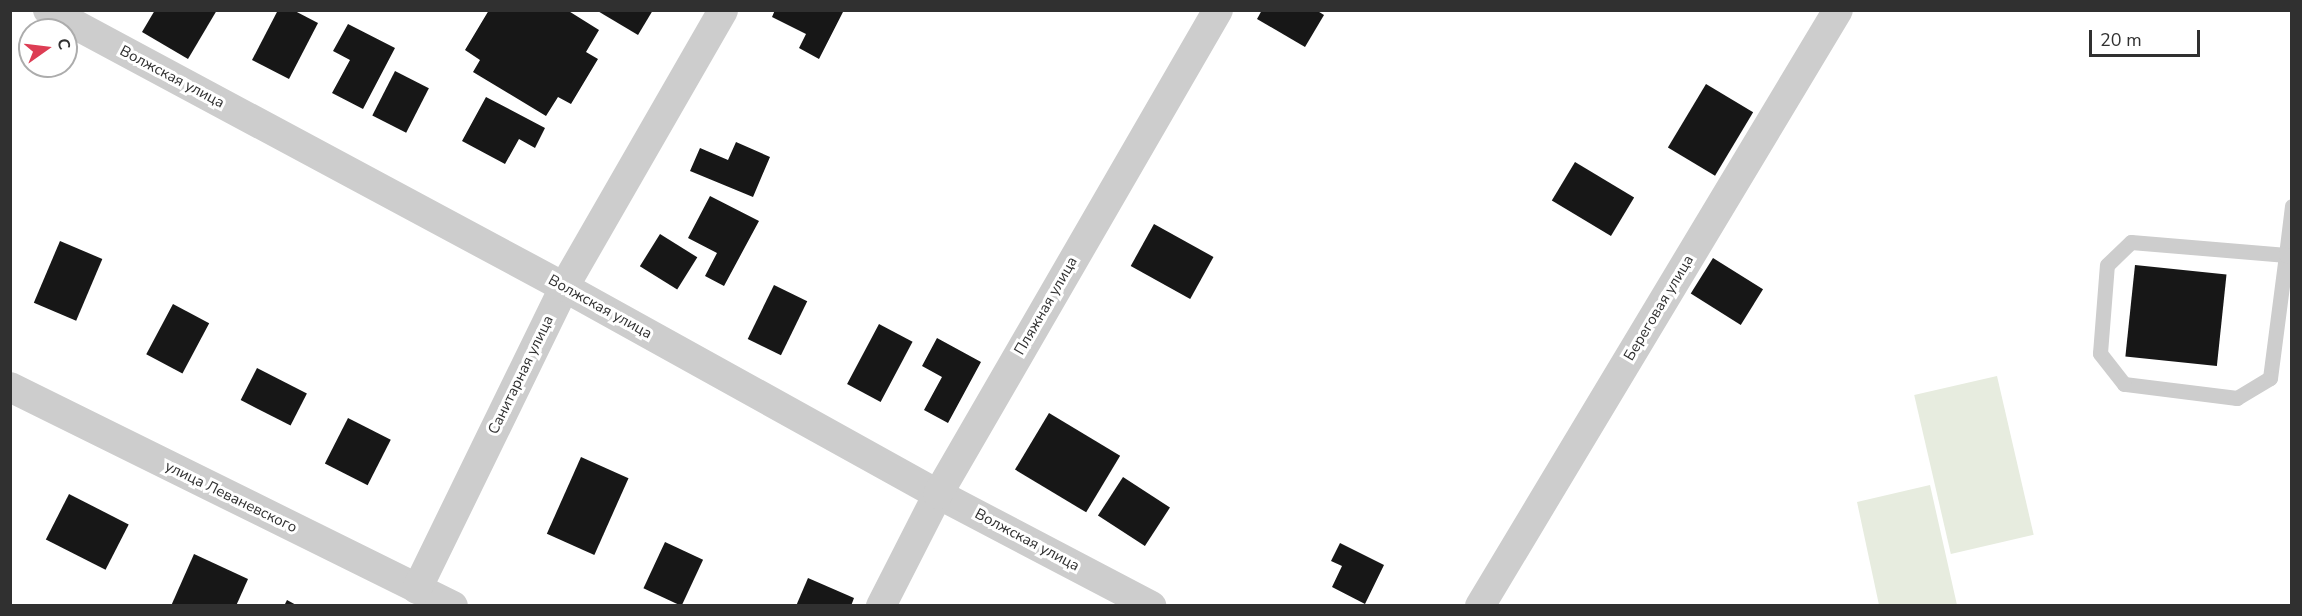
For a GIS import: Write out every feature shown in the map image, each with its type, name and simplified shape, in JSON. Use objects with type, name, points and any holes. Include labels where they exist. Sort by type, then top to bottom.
[{"type":"street","name":"Волжская улица","points":[[48,10],[564,286],[938,494],[1152,606]]},
{"type":"street","name":"Санитарная улица","points":[[437,600],[564,286],[723,10]]},
{"type":"street","name":"Пляжная улица","points":[[881,606],[938,494],[1218,10]]},
{"type":"street","name":"Береговая улица","points":[[1480,606],[1838,10]]},
{"type":"street","name":"улица Леваневского","points":[[10,387],[437,600]]},
{"type":"lane","points":[[2289,255],[2131,242],[2107,265],[2100,353],[2124,384],[2237,398],[2271,378],[2289,255],[2292,206]]},
{"type":"shaded area","points":[[1997,376],[2034,535],[1951,554],[1914,395]]},
{"type":"shaded area","points":[[1930,485],[1957,605],[1879,605],[1857,502]]},
{"type":"building","points":[[155,10],[217,10],[188,59],[142,32]]},
{"type":"building","points":[[278,10],[293,10],[318,23],[289,79],[252,60]]},
{"type":"building","points":[[489,10],[567,10],[599,30],[586,52],[598,59],[571,104],[558,97],[546,116],[473,72],[480,60],[465,50]]},
{"type":"building","points":[[596,10],[653,10],[638,35]]},
{"type":"building","points":[[775,10],[844,10],[819,59],[799,48],[806,34],[772,17]]},
{"type":"building","points":[[1262,10],[1316,10],[1324,15],[1305,47],[1257,19]]},
{"type":"building","points":[[348,24],[395,48],[363,109],[332,93],[350,60],[333,51]]},
{"type":"building","points":[[395,71],[429,88],[406,133],[372,116]]},
{"type":"building","points":[[1706,84],[1753,112],[1715,176],[1668,147]]},
{"type":"building","points":[[486,97],[545,128],[535,148],[519,139],[505,164],[462,141]]},
{"type":"building","points":[[736,142],[770,157],[753,197],[690,171],[700,148],[728,160]]},
{"type":"building","points":[[1575,162],[1634,198],[1611,236],[1552,201]]},
{"type":"building","points":[[710,196],[759,221],[724,286],[705,276],[717,253],[688,238]]},
{"type":"building","points":[[1154,224],[1213,257],[1190,299],[1131,266]]},
{"type":"building","points":[[660,234],[697,257],[677,290],[640,266]]},
{"type":"building","points":[[60,241],[102,259],[76,321],[34,303]]},
{"type":"building","points":[[1713,258],[1763,289],[1741,325],[1691,294]]},
{"type":"building","points":[[2135,265],[2226,275],[2217,366],[2125,356]]},
{"type":"building","points":[[774,285],[807,301],[781,355],[748,339]]},
{"type":"building","points":[[173,304],[209,323],[182,374],[146,354]]},
{"type":"building","points":[[879,324],[913,342],[881,402],[847,384]]},
{"type":"building","points":[[937,338],[981,362],[948,423],[924,410],[942,377],[922,366]]},
{"type":"building","points":[[257,368],[307,393],[291,425],[241,400]]},
{"type":"building","points":[[1049,413],[1120,456],[1086,512],[1015,470]]},
{"type":"building","points":[[348,418],[391,440],[368,485],[325,463]]},
{"type":"building","points":[[581,457],[629,478],[594,555],[547,534]]},
{"type":"building","points":[[1123,477],[1170,507],[1145,546],[1098,516]]},
{"type":"building","points":[[69,494],[129,524],[106,570],[46,539]]},
{"type":"building","points":[[665,542],[703,560],[682,606],[643,588]]},
{"type":"building","points":[[1340,543],[1384,565],[1365,604],[1332,587],[1342,566],[1331,561]]},
{"type":"building","points":[[194,554],[248,579],[236,606],[171,606]]},
{"type":"building","points":[[808,578],[854,598],[851,606],[796,606]]},
{"type":"building","points":[[287,600],[298,606],[284,606]]}]
